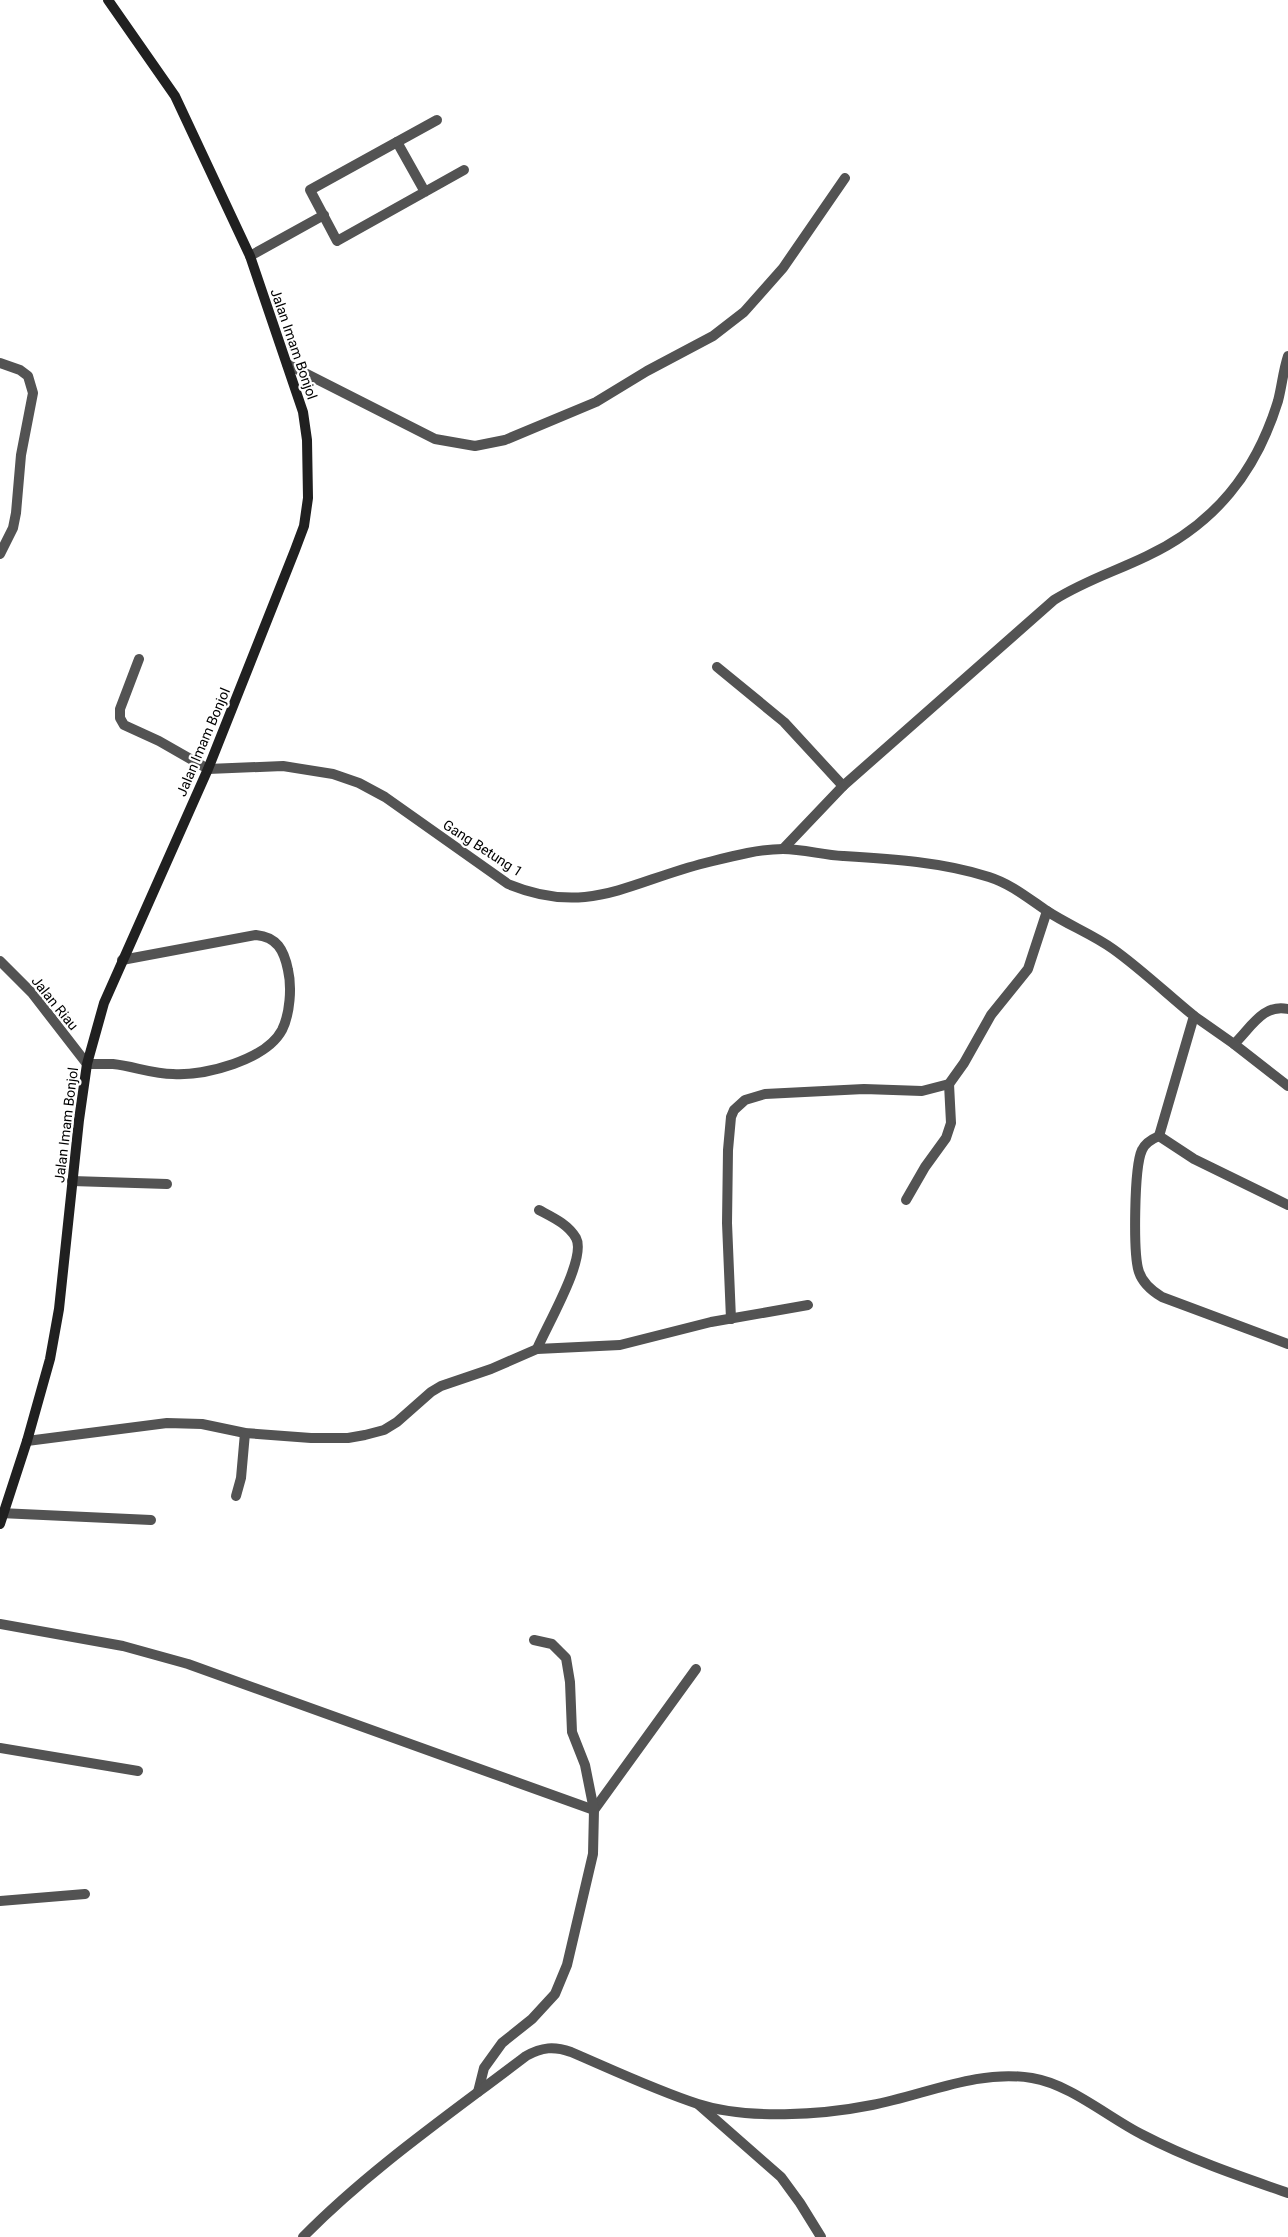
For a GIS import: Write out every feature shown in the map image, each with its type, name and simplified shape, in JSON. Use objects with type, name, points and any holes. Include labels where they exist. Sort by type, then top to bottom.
[{"type":"main road","name":"Jalan Imam Bonjol","points":[[1,1517],[28,1441],[50,1359],[59,1309],[72,1181],[87,1064],[104,1003],[208,769],[304,526],[309,473],[303,412],[250,256],[175,96],[108,0]]},
{"type":"street","points":[[437,120],[310,190],[337,240],[464,170]]},
{"type":"street","points":[[397,142],[425,192]]},
{"type":"street","points":[[287,364],[435,439],[475,446],[490,445],[596,402],[647,371],[714,336],[744,312],[783,268],[845,178]]},
{"type":"street","points":[[250,256],[324,215]]},
{"type":"street","points":[[783,849],[843,786],[1054,600],[1079,584],[1147,556],[1180,539],[1207,517],[1241,482],[1256,457],[1279,398],[1288,356]]},
{"type":"street","points":[[0,363],[20,370],[28,376],[33,393],[21,455],[13,528],[0,554]]},
{"type":"street","points":[[139,660],[120,710],[122,722],[208,769]]},
{"type":"street","points":[[717,667],[784,722],[843,786]]},
{"type":"street","name":"Gang Betung 1","points":[[208,769],[283,766],[333,774],[359,783],[385,797],[508,884],[528,892],[550,897],[569,899],[604,896],[670,872],[706,863],[783,849],[832,856],[899,860],[951,867],[990,877],[1021,891],[1047,911],[1112,949],[1194,1016],[1288,1086]]},
{"type":"street","points":[[906,1200],[925,1167],[946,1138],[951,1123],[949,1084],[964,1063],[990,1015],[1028,968],[1047,911]]},
{"type":"street","points":[[87,1064],[114,1064],[158,1073],[202,1072],[228,1066],[266,1046],[281,1030],[285,1020],[288,1008],[289,972],[284,953],[278,943],[266,936],[256,935],[122,960]]},
{"type":"street","name":"Jalan Riau","points":[[0,961],[4,969],[32,993],[87,1064]]},
{"type":"street","points":[[1234,1044],[1263,1014],[1274,1008],[1288,1009]]},
{"type":"street","points":[[1194,1016],[1159,1136],[1144,1146],[1139,1159],[1136,1189],[1136,1259],[1142,1278],[1147,1286],[1162,1297],[1288,1344]]},
{"type":"street","points":[[731,1319],[728,1150],[731,1117],[734,1110],[745,1100],[765,1094],[864,1089],[922,1091],[949,1084]]},
{"type":"street","points":[[1159,1136],[1194,1159],[1288,1205]]},
{"type":"street","points":[[72,1181],[167,1184]]},
{"type":"street","points":[[537,1349],[572,1274],[578,1257],[579,1246],[575,1237],[566,1226],[539,1210]]},
{"type":"street","points":[[28,1441],[167,1423],[202,1424],[245,1433],[311,1438],[348,1438],[384,1430],[441,1386],[490,1369],[537,1349],[620,1345],[731,1319],[808,1305]]},
{"type":"street","points":[[236,1496],[241,1478],[245,1433]]},
{"type":"street","points":[[1,1517],[151,1520]]},
{"type":"street","points":[[0,1624],[123,1646],[188,1664],[594,1810]]},
{"type":"street","points":[[478,2092],[484,2068],[502,2043],[532,2019],[554,1994],[565,1970],[593,1854],[594,1810],[585,1765],[572,1732],[570,1682],[566,1658],[552,1644],[534,1640]]},
{"type":"street","points":[[594,1810],[696,1669]]},
{"type":"street","points":[[0,1748],[138,1771]]},
{"type":"street","points":[[0,1901],[85,1894]]},
{"type":"street","points":[[303,2237],[358,2186],[478,2092],[526,2056],[538,2049],[550,2047],[572,2052],[700,2105],[733,2111],[788,2114],[831,2111],[873,2105],[974,2080],[1008,2076],[1033,2078],[1056,2086],[1151,2139],[1208,2164],[1286,2190]]},
{"type":"street","points":[[700,2105],[781,2177],[800,2203],[820,2237]]}]
